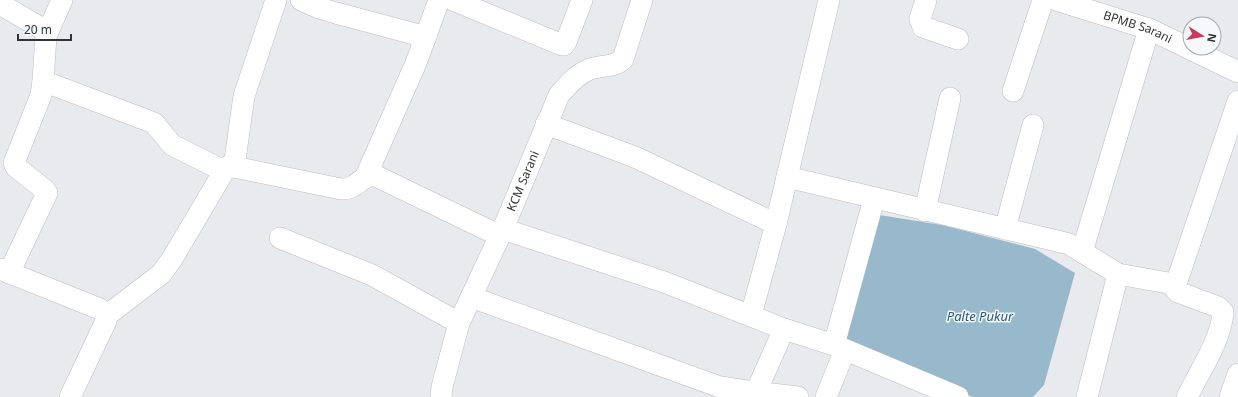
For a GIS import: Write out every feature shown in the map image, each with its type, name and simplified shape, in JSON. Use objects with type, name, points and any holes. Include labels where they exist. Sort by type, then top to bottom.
[{"type":"street","points":[[62,0],[48,32],[45,44],[41,95],[14,164],[16,168],[45,190],[46,193],[4,271],[100,309],[105,313],[106,321],[70,397]]},
{"type":"street","points":[[106,316],[162,274],[229,169],[244,96],[276,0]]},
{"type":"street","points":[[301,0],[319,8],[426,37]]},
{"type":"street","points":[[43,81],[154,123],[172,145],[229,169],[341,189],[351,188],[366,176],[416,63],[439,0]]},
{"type":"street","points":[[453,0],[562,45],[566,42],[582,0]]},
{"type":"street","name":"KCM Sarani","points":[[441,397],[442,387],[459,322],[501,232],[559,95],[569,83],[590,69],[616,64],[623,59],[642,0]]},
{"type":"street","points":[[751,315],[776,224],[829,0]]},
{"type":"street","points":[[926,0],[920,19],[923,27],[958,40]]},
{"type":"street","points":[[1013,91],[1043,0]]},
{"type":"street","name":"BPMB Sarani","points":[[1056,0],[1149,29],[1238,72]]},
{"type":"street","points":[[0,4],[48,32]]},
{"type":"street","points":[[1082,252],[1149,29]]},
{"type":"street","points":[[925,211],[950,98]]},
{"type":"street","points":[[1173,284],[1177,281],[1238,101]]},
{"type":"street","points":[[546,124],[631,155],[776,224]]},
{"type":"street","points":[[1005,229],[1032,125]]},
{"type":"street","points":[[366,176],[372,175],[382,178],[501,232],[664,282],[784,328],[839,347],[958,397]]},
{"type":"street","points":[[787,177],[874,199],[1064,243],[1118,274],[1173,284]]},
{"type":"street","points":[[826,397],[874,199]]},
{"type":"street","points":[[280,238],[372,275],[459,322]]},
{"type":"street","points":[[1087,397],[1118,274]]},
{"type":"street","points":[[1173,284],[1176,291],[1218,307],[1223,312],[1215,341],[1186,397]]},
{"type":"street","points":[[471,297],[720,387],[798,397]]},
{"type":"street","points":[[756,392],[784,328]]},
{"type":"street","points":[[1230,397],[1238,374]]},
{"type":"water","name":"Palte Pukur","points":[[873,214],[942,225],[1035,249],[1075,273],[1044,385],[1033,397],[973,397],[835,343]]}]
